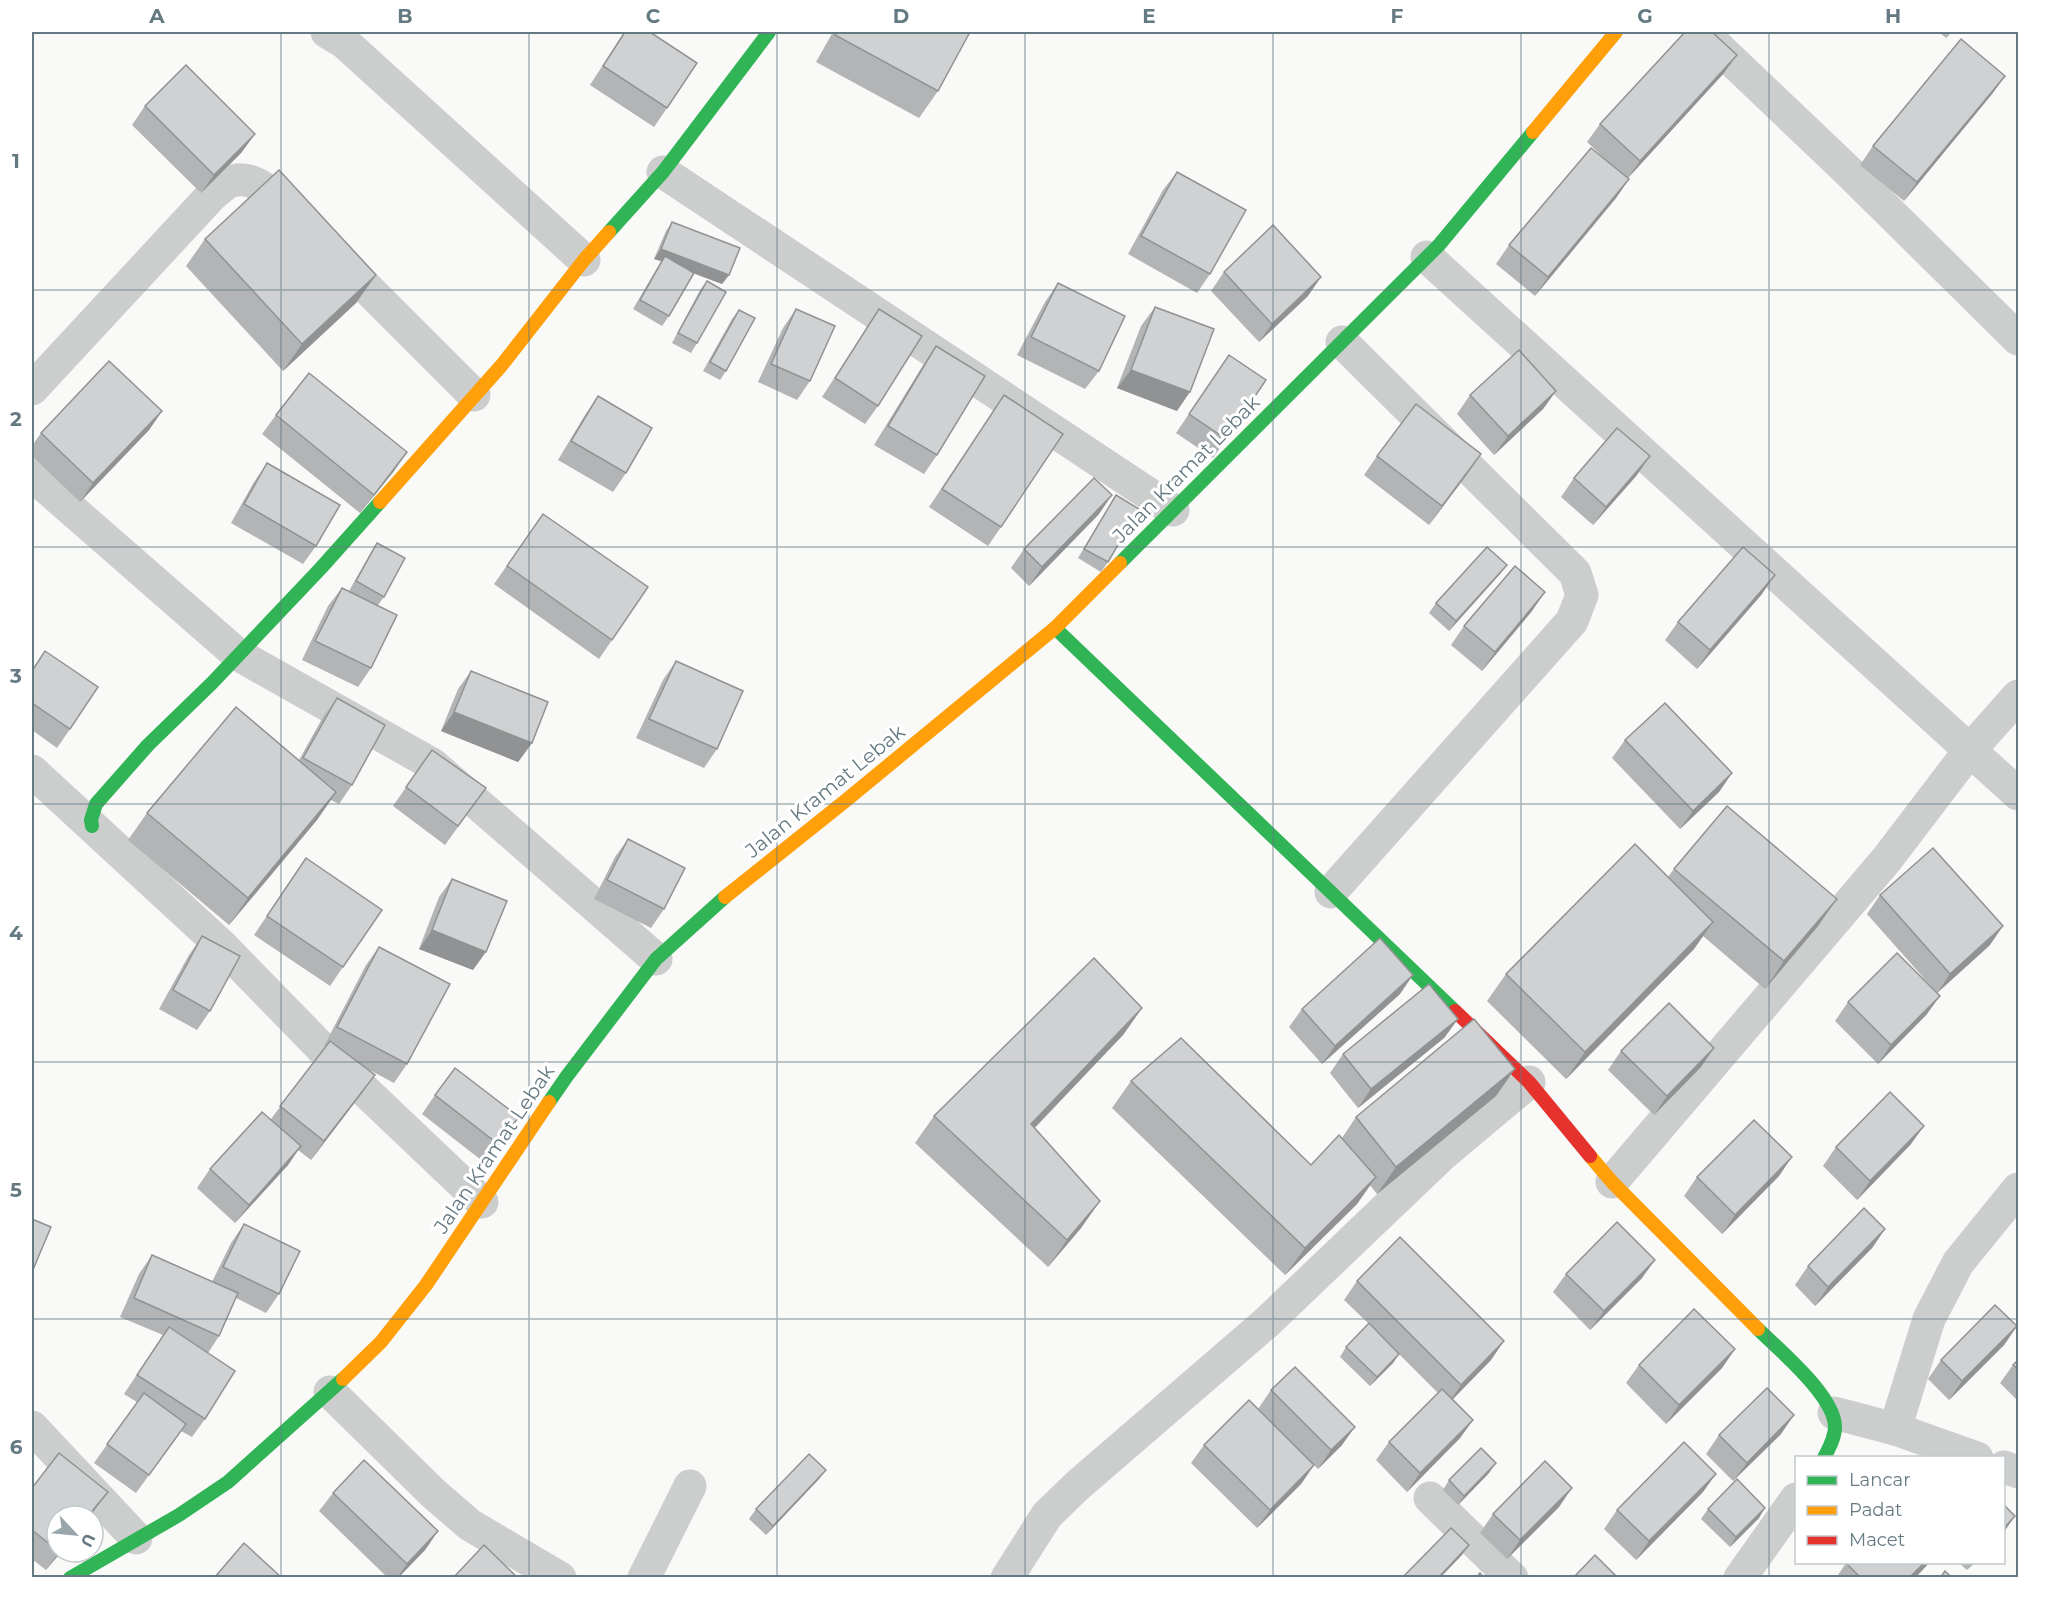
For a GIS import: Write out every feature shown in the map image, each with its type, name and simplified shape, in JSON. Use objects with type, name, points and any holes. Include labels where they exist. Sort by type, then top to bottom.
[{"type":"street","points":[[327,32],[345,43],[584,260]]},
{"type":"street","points":[[92,826],[91,820],[96,804],[148,746],[212,683],[237,654],[321,568],[501,366],[584,260],[663,172],[769,32]]},
{"type":"street","name":"Jalan Kramat Lebak","points":[[70,1578],[179,1515],[228,1482],[330,1392],[381,1342],[426,1286],[567,1076],[656,958],[751,875],[844,802],[1055,628],[1439,245],[1616,32]]},
{"type":"street","points":[[1702,32],[2019,339]]},
{"type":"street","points":[[663,172],[1173,510]]},
{"type":"street","points":[[32,389],[212,195],[228,183],[249,180],[273,195],[474,395]]},
{"type":"street","points":[[1427,257],[2019,794]]},
{"type":"street","points":[[1331,892],[1572,621],[1582,595],[1575,573],[1342,342]]},
{"type":"street","points":[[32,475],[237,654],[432,764],[656,958]]},
{"type":"street","points":[[1055,628],[1529,1082],[1612,1182],[1816,1387],[1834,1413],[1836,1435],[1825,1456]]},
{"type":"street","points":[[1612,1182],[1887,859],[1970,750],[2019,696]]},
{"type":"street","points":[[32,771],[223,947],[326,1052],[482,1202]]},
{"type":"street","points":[[1007,1578],[1047,1515],[1077,1486],[1266,1323],[1443,1154],[1529,1082]]},
{"type":"street","points":[[1895,1429],[1929,1319],[1958,1263],[2019,1189]]},
{"type":"street","points":[[330,1392],[434,1494],[470,1525],[560,1578]]},
{"type":"street","points":[[1834,1413],[1895,1429],[1971,1456]]},
{"type":"street","points":[[32,1427],[136,1538]]},
{"type":"street","points":[[644,1578],[690,1486]]},
{"type":"street","points":[[1430,1498],[1512,1578]]},
{"type":"street","points":[[1740,1578],[1795,1502]]},
{"type":"building","points":[[625,32],[650,32],[697,63],[667,108],[603,66]]},
{"type":"building","points":[[837,32],[970,32],[938,91],[835,35]]},
{"type":"building","points":[[1685,32],[1712,32],[1737,55],[1640,161],[1600,124]]},
{"type":"building","points":[[1961,39],[2005,76],[1917,182],[1873,146]]},
{"type":"building","points":[[186,65],[255,134],[214,175],[145,106]]},
{"type":"building","points":[[1591,148],[1629,179],[1548,277],[1509,245]]},
{"type":"building","points":[[279,170],[376,275],[302,344],[205,239]]},
{"type":"building","points":[[1177,172],[1246,210],[1210,274],[1141,236]]},
{"type":"building","points":[[672,222],[740,248],[729,275],[661,249]]},
{"type":"building","points":[[1273,225],[1321,277],[1272,324],[1224,272]]},
{"type":"building","points":[[665,256],[694,273],[669,316],[640,300]]},
{"type":"building","points":[[707,281],[726,292],[697,343],[678,333]]},
{"type":"building","points":[[1058,283],[1125,316],[1099,371],[1031,337]]},
{"type":"building","points":[[1155,307],[1214,329],[1190,392],[1131,370]]},
{"type":"building","points":[[796,309],[835,326],[810,381],[771,364]]},
{"type":"building","points":[[879,309],[922,336],[878,406],[835,378]]},
{"type":"building","points":[[739,310],[755,318],[726,371],[710,362]]},
{"type":"building","points":[[936,346],[985,376],[937,455],[888,426]]},
{"type":"building","points":[[1519,350],[1556,391],[1508,436],[1470,395]]},
{"type":"building","points":[[1229,355],[1266,380],[1226,439],[1189,414]]},
{"type":"building","points":[[109,361],[162,411],[93,483],[41,433]]},
{"type":"building","points":[[309,373],[407,452],[374,495],[276,415]]},
{"type":"building","points":[[1004,395],[1063,434],[1001,527],[942,489]]},
{"type":"building","points":[[598,396],[652,428],[626,473],[571,441]]},
{"type":"building","points":[[1416,404],[1481,454],[1442,506],[1377,456]]},
{"type":"building","points":[[1617,428],[1650,456],[1606,507],[1574,478]]},
{"type":"building","points":[[267,463],[340,505],[316,546],[244,504]]},
{"type":"building","points":[[1094,478],[1112,495],[1042,567],[1024,549]]},
{"type":"building","points":[[1116,495],[1139,509],[1108,562],[1084,549]]},
{"type":"building","points":[[543,514],[648,587],[612,640],[507,566]]},
{"type":"building","points":[[377,543],[405,558],[384,597],[356,581]]},
{"type":"building","points":[[1487,547],[1507,565],[1456,621],[1436,603]]},
{"type":"building","points":[[1743,547],[1775,575],[1710,650],[1678,622]]},
{"type":"building","points":[[1515,566],[1545,592],[1495,652],[1464,626]]},
{"type":"building","points":[[342,588],[397,615],[371,668],[315,641]]},
{"type":"building","points":[[45,651],[98,687],[70,729],[32,703],[32,671]]},
{"type":"building","points":[[676,661],[743,691],[717,749],[649,719]]},
{"type":"building","points":[[471,671],[548,702],[532,743],[454,712]]},
{"type":"building","points":[[337,698],[385,725],[352,785],[303,758]]},
{"type":"building","points":[[1665,703],[1732,773],[1693,811],[1625,740]]},
{"type":"building","points":[[236,707],[336,792],[248,898],[147,813]]},
{"type":"building","points":[[432,750],[486,788],[458,826],[406,787]]},
{"type":"building","points":[[1727,806],[1837,899],[1784,961],[1674,869]]},
{"type":"building","points":[[628,839],[685,868],[664,909],[607,880]]},
{"type":"building","points":[[1635,844],[1713,922],[1585,1052],[1506,974]]},
{"type":"building","points":[[1933,848],[2003,926],[1950,974],[1880,895]]},
{"type":"building","points":[[306,858],[382,910],[343,967],[267,916]]},
{"type":"building","points":[[452,879],[507,901],[486,952],[432,930]]},
{"type":"building","points":[[202,936],[240,956],[210,1011],[173,990]]},
{"type":"building","points":[[1380,938],[1413,975],[1335,1046],[1302,1009]]},
{"type":"building","points":[[379,947],[450,984],[407,1064],[337,1027]]},
{"type":"building","points":[[1897,953],[1940,996],[1891,1045],[1848,1002]]},
{"type":"building","points":[[1094,958],[1142,1008],[1031,1124],[1100,1201],[1067,1240],[934,1116]]},
{"type":"building","points":[[1429,984],[1458,1019],[1371,1089],[1343,1054]]},
{"type":"building","points":[[1669,1003],[1714,1048],[1667,1096],[1621,1051]]},
{"type":"building","points":[[1474,1019],[1515,1069],[1396,1167],[1356,1117]]},
{"type":"building","points":[[1181,1038],[1311,1165],[1339,1135],[1376,1177],[1305,1248],[1131,1081]]},
{"type":"building","points":[[330,1041],[375,1075],[324,1141],[280,1106]]},
{"type":"building","points":[[455,1068],[519,1117],[498,1144],[435,1095]]},
{"type":"building","points":[[1890,1092],[1924,1126],[1870,1181],[1836,1147]]},
{"type":"building","points":[[262,1112],[301,1146],[249,1205],[210,1169]]},
{"type":"building","points":[[1754,1120],[1792,1157],[1735,1215],[1697,1177]]},
{"type":"building","points":[[1864,1208],[1885,1229],[1828,1287],[1808,1266]]},
{"type":"building","points":[[32,1219],[51,1227],[32,1272]]},
{"type":"building","points":[[1617,1222],[1655,1260],[1604,1311],[1566,1274]]},
{"type":"building","points":[[244,1224],[300,1251],[279,1294],[223,1267]]},
{"type":"building","points":[[1400,1237],[1504,1341],[1461,1385],[1357,1281]]},
{"type":"building","points":[[152,1255],[238,1293],[219,1336],[134,1298]]},
{"type":"building","points":[[1995,1305],[2017,1326],[1962,1381],[1941,1360]]},
{"type":"building","points":[[1694,1309],[1735,1349],[1679,1405],[1639,1365]]},
{"type":"building","points":[[1369,1323],[1399,1354],[1377,1377],[1346,1347]]},
{"type":"building","points":[[169,1327],[235,1371],[205,1419],[137,1375]]},
{"type":"building","points":[[2019,1359],[2019,1370],[2013,1365]]},
{"type":"building","points":[[1295,1367],[1355,1427],[1331,1450],[1271,1390]]},
{"type":"building","points":[[1767,1388],[1794,1415],[1747,1463],[1719,1435]]},
{"type":"building","points":[[1442,1389],[1473,1420],[1420,1473],[1389,1442]]},
{"type":"building","points":[[144,1393],[186,1424],[149,1475],[107,1444]]},
{"type":"building","points":[[1249,1400],[1314,1465],[1270,1510],[1204,1445]]},
{"type":"building","points":[[1684,1442],[1716,1474],[1649,1541],[1617,1510]]},
{"type":"building","points":[[1481,1448],[1496,1463],[1464,1496],[1449,1480]]},
{"type":"building","points":[[59,1453],[108,1492],[98,1504],[45,1504],[45,1540],[32,1530],[32,1488]]},
{"type":"building","points":[[809,1454],[826,1470],[773,1526],[756,1509]]},
{"type":"building","points":[[364,1460],[438,1531],[407,1564],[333,1493]]},
{"type":"building","points":[[1545,1461],[1572,1488],[1520,1540],[1493,1514]]},
{"type":"building","points":[[1737,1479],[1765,1508],[1736,1537],[1708,1509]]},
{"type":"building","points":[[2005,1506],[2015,1516],[2005,1527]]},
{"type":"building","points":[[1451,1528],[1469,1545],[1438,1578],[1402,1578]]},
{"type":"building","points":[[244,1543],[282,1578],[214,1578]]},
{"type":"building","points":[[484,1545],[518,1578],[453,1578]]},
{"type":"building","points":[[1595,1555],[1618,1578],[1573,1578]]},
{"type":"building","points":[[1847,1564],[1923,1564],[1909,1578],[1861,1578]]},
{"type":"building","points":[[1945,1571],[1952,1578],[1940,1578]]},
{"type":"traffic: fast","points":[[609,232],[663,172],[769,32]]},
{"type":"traffic: fast","points":[[1120,563],[1439,245],[1533,132]]},
{"type":"traffic: fast","points":[[92,826],[91,820],[96,804],[148,745],[212,683],[380,502]]},
{"type":"traffic: fast","points":[[1055,628],[1455,1011]]},
{"type":"traffic: fast","points":[[549,1102],[656,959],[725,897]]},
{"type":"traffic: fast","points":[[1758,1329],[1804,1374],[1833,1415],[1835,1431],[1825,1456]]},
{"type":"traffic: fast","points":[[70,1578],[179,1515],[228,1482],[343,1379]]},
{"type":"traffic: slow","points":[[1533,132],[1616,32]]},
{"type":"traffic: slow","points":[[380,502],[501,366],[584,260],[609,232]]},
{"type":"traffic: slow","points":[[725,897],[1055,628],[1120,563]]},
{"type":"traffic: slow","points":[[343,1379],[381,1342],[426,1285],[549,1102]]},
{"type":"traffic: slow","points":[[1590,1156],[1612,1182],[1758,1329]]},
{"type":"traffic: jam","points":[[1455,1011],[1529,1082],[1590,1156]]}]
